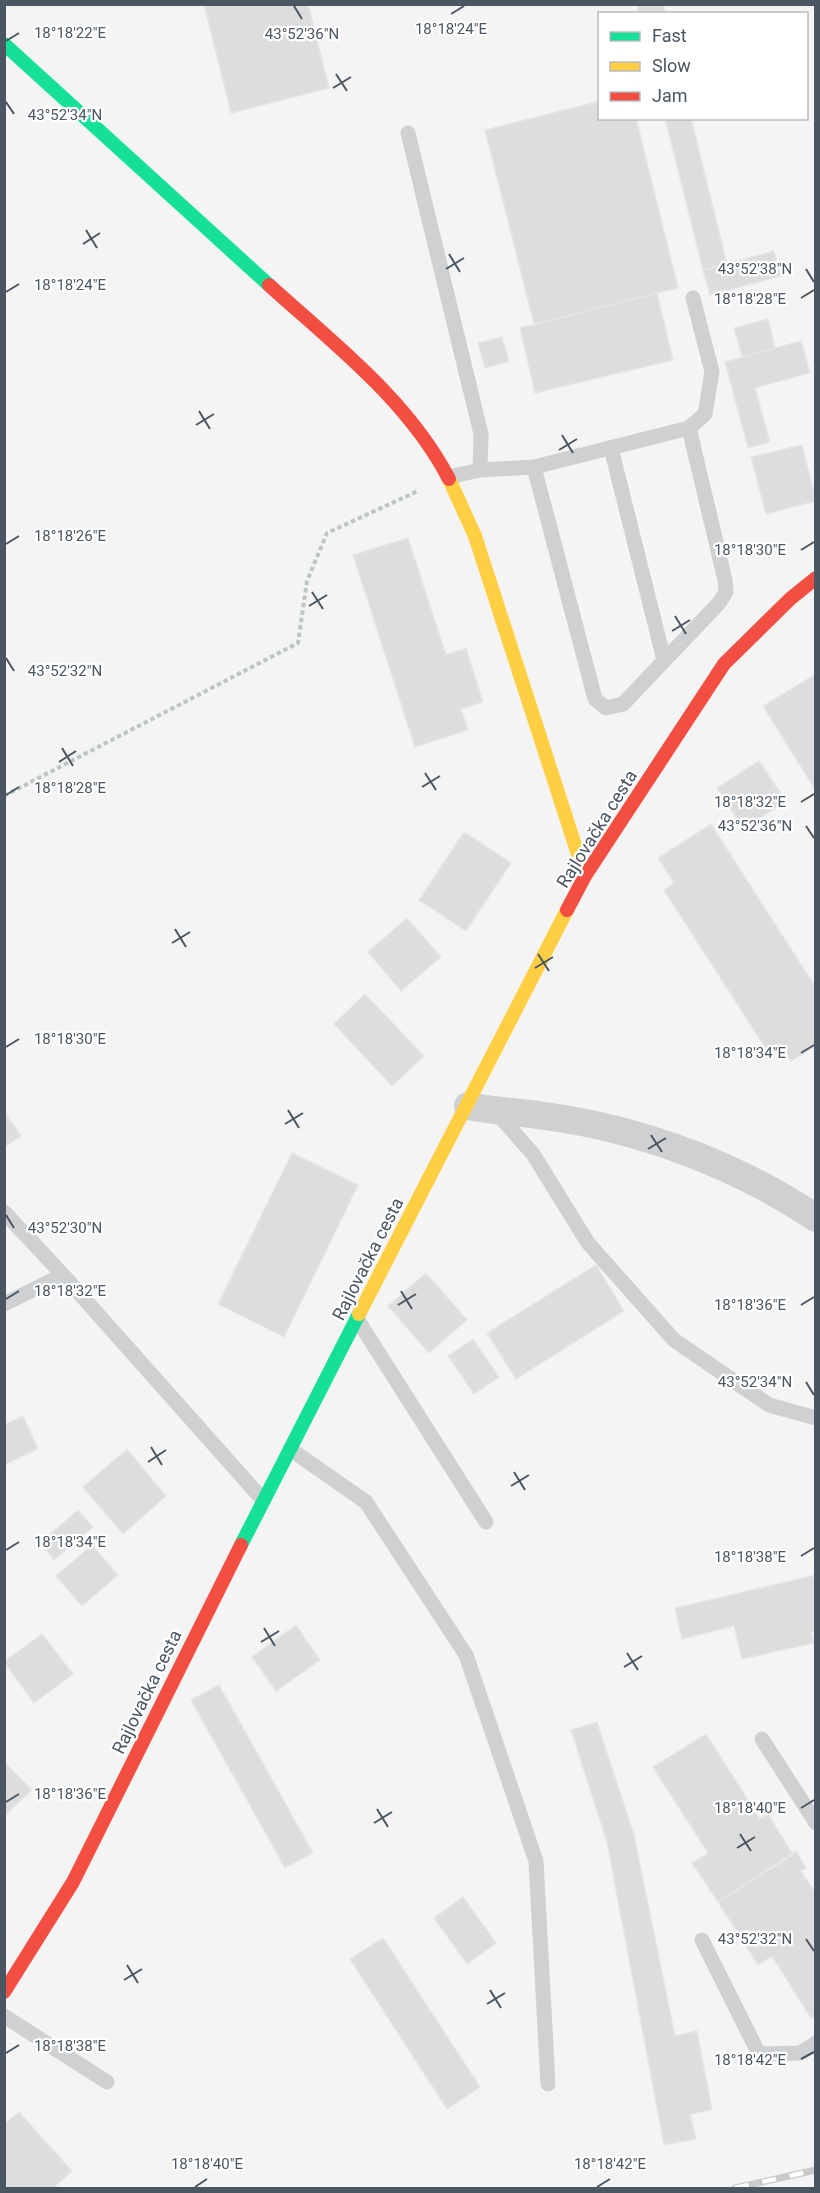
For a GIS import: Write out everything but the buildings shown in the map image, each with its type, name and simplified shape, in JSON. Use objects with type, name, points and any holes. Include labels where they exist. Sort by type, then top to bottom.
[{"type":"street","points":[[4,44],[373,379],[422,433],[448,477],[475,536],[585,876]]},
{"type":"street","name":"Rajlovačka cesta","points":[[4,1992],[73,1881],[263,1500],[357,1319],[481,1109],[585,876],[724,664],[790,599],[816,578]]},
{"type":"street","points":[[481,1109],[546,1116],[615,1130],[671,1146],[728,1169],[796,1204],[816,1218]]},
{"type":"lane","points":[[408,133],[481,434],[480,470]]},
{"type":"lane","points":[[448,477],[480,470],[534,467],[689,428],[705,414],[712,372],[693,298]]},
{"type":"lane","points":[[534,467],[595,699],[606,708],[623,704],[719,603],[726,592],[689,428]]},
{"type":"lane","points":[[611,448],[664,660]]},
{"type":"lane","points":[[481,1109],[533,1154],[588,1243],[674,1340],[769,1405],[816,1419]]},
{"type":"lane","points":[[4,1212],[263,1500]]},
{"type":"lane","points":[[4,1304],[63,1275]]},
{"type":"lane","points":[[357,1319],[486,1522]]},
{"type":"lane","points":[[290,1449],[366,1502],[466,1655],[536,1861],[548,2084]]},
{"type":"lane","points":[[762,1739],[816,1823]]},
{"type":"lane","points":[[702,1940],[759,2054],[800,2053],[816,2043]]},
{"type":"lane","points":[[4,2016],[107,2082]]},
{"type":"path","points":[[4,796],[298,643],[308,581],[327,533],[448,477]]},
{"type":"railway","points":[[735,2188],[816,2170]]},
{"type":"traffic: fast","points":[[4,44],[269,285]]},
{"type":"traffic: fast","points":[[241,1545],[359,1314]]},
{"type":"traffic: slow","points":[[449,479],[475,536],[585,876]]},
{"type":"traffic: slow","points":[[359,1314],[567,910]]},
{"type":"traffic: jam","points":[[269,285],[344,351],[391,398],[432,450],[449,479]]},
{"type":"traffic: jam","points":[[567,910],[585,876],[724,664],[790,599],[816,578]]},
{"type":"traffic: jam","points":[[4,1992],[73,1882],[241,1545]]}]
